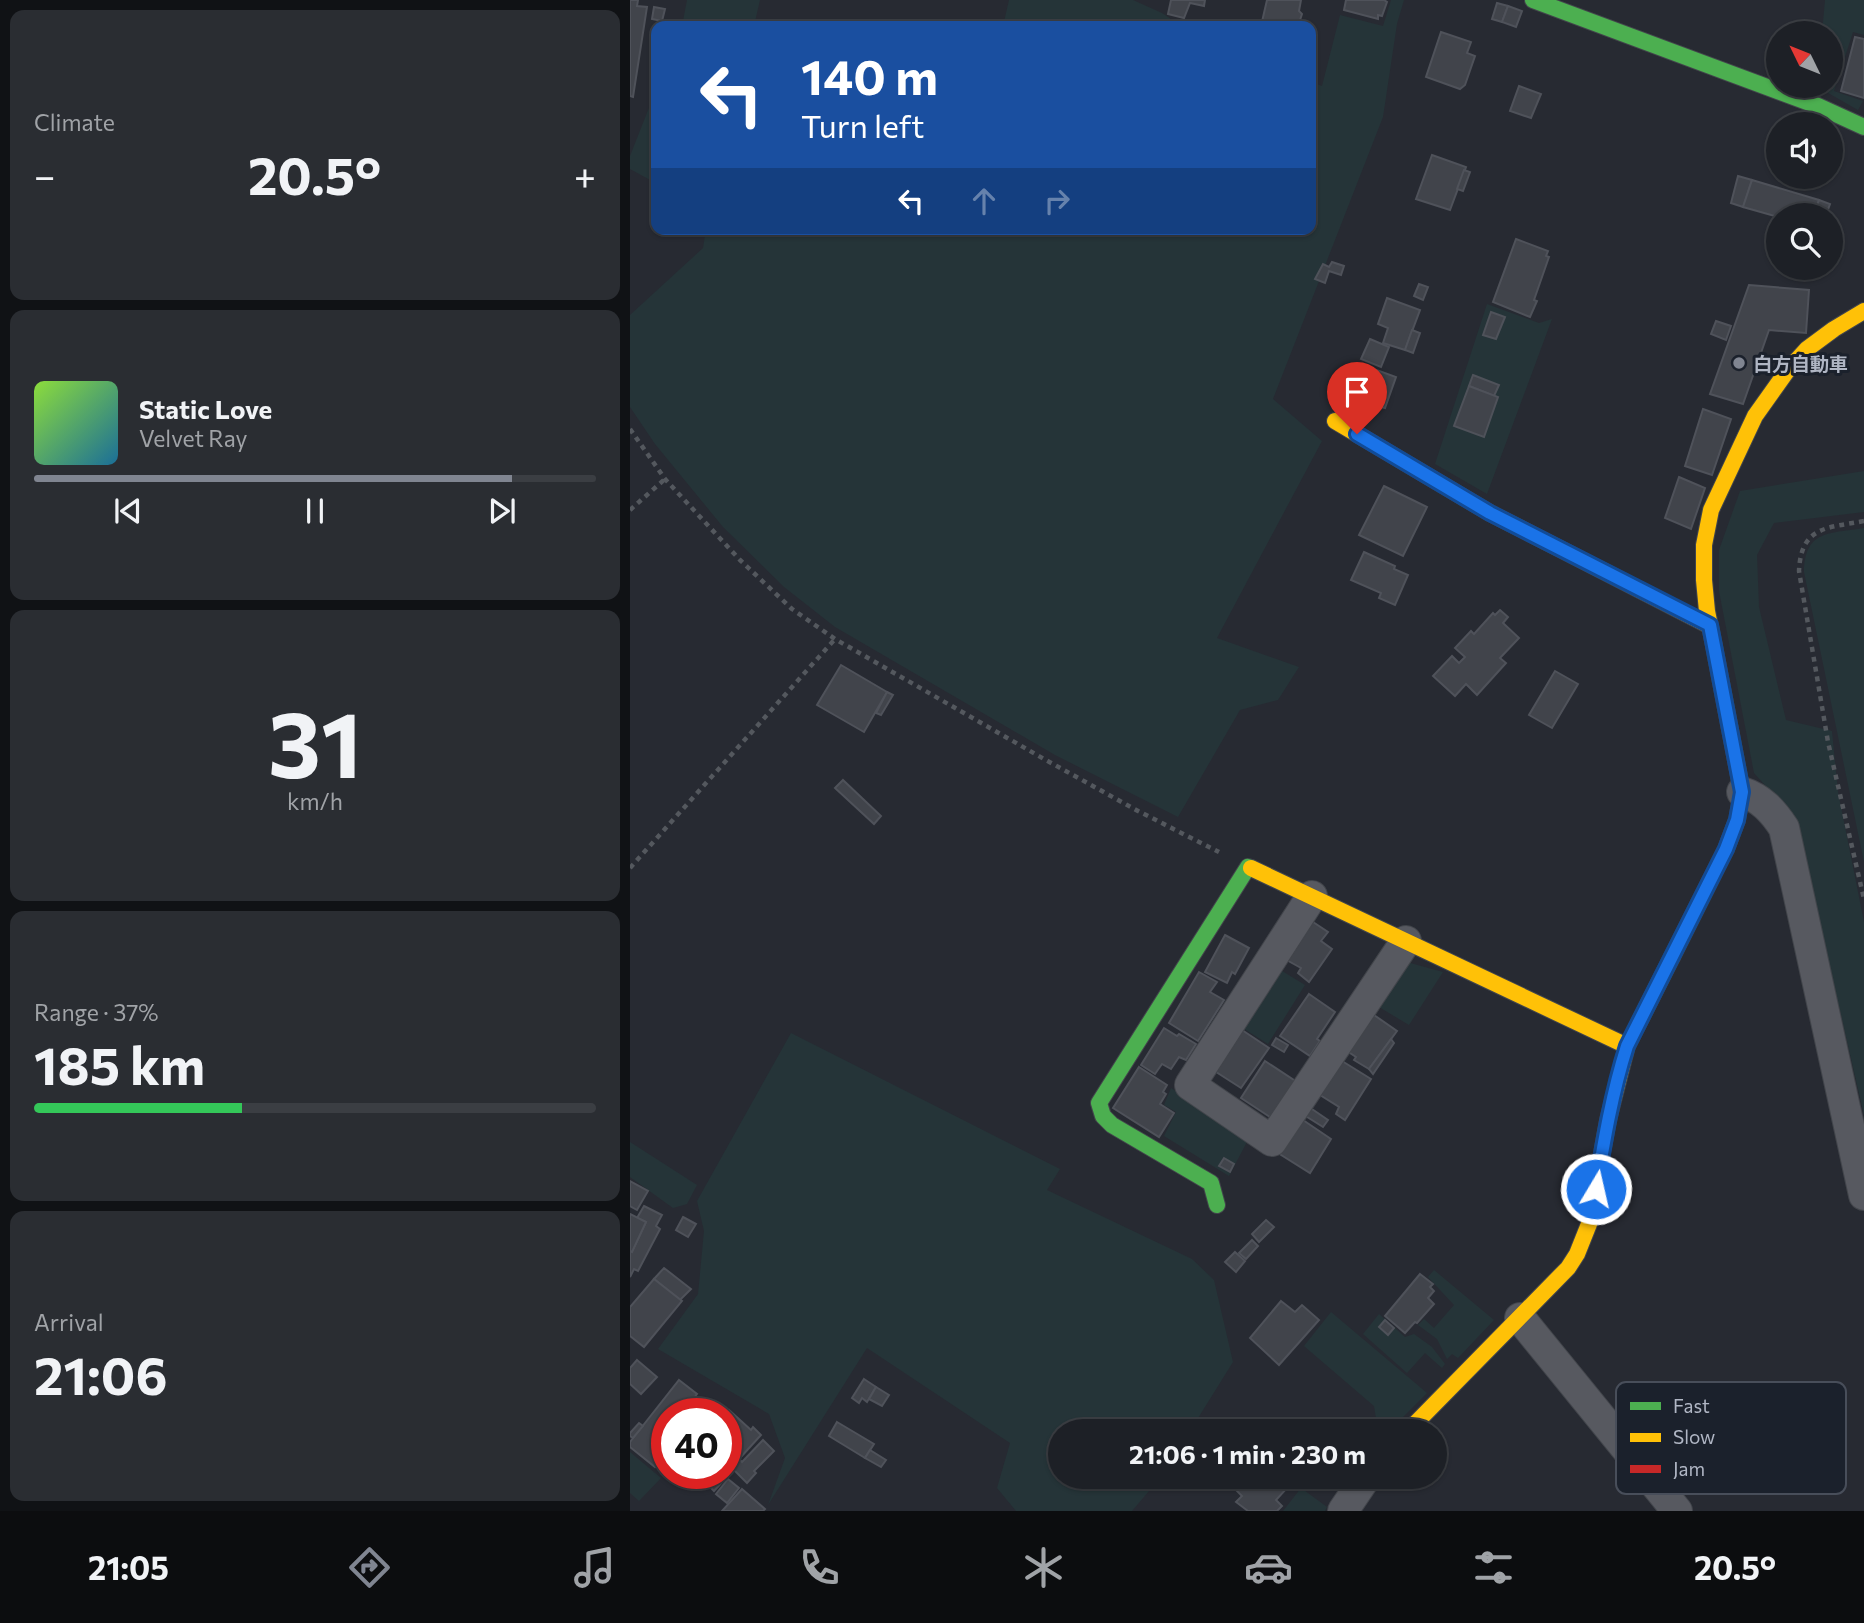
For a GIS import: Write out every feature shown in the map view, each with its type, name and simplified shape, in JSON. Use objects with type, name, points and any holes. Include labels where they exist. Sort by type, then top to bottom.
[{"type":"street","points":[[1541,2],[1818,106],[1864,127]]},
{"type":"street","points":[[1421,1419],[1569,1268],[1585,1240],[1593,1211],[1603,1145],[1619,1070],[1627,1046],[1726,849],[1737,820],[1742,792],[1704,580],[1704,545],[1712,510],[1755,416],[1787,371],[1807,349],[1864,311]]},
{"type":"street","points":[[1335,421],[1490,513],[1710,625]]},
{"type":"street","points":[[1742,792],[1753,795],[1764,803],[1784,828],[1864,1195]]},
{"type":"street","points":[[1217,1205],[1211,1183],[1112,1125],[1103,1116],[1099,1103],[1248,867],[1627,1046]]},
{"type":"street","points":[[1312,896],[1190,1085],[1272,1140],[1406,941]]},
{"type":"street","points":[[1520,1318],[1616,1436]]},
{"type":"street","points":[[1343,1511],[1358,1489]]},
{"type":"street","points":[[1663,1494],[1677,1511]]},
{"type":"path","points":[[630,429],[665,479],[740,560],[792,609],[835,639],[1044,760],[1248,867]]},
{"type":"path","points":[[630,509],[665,479]]},
{"type":"path","points":[[1864,521],[1815,533],[1805,541],[1802,548],[1799,571],[1828,743],[1864,899]]},
{"type":"path","points":[[630,868],[835,639]]},
{"type":"shaded area","points":[[687,0],[760,0],[755,21],[683,21]]},
{"type":"shaded area","points":[[1009,0],[1133,0],[1174,21],[1004,21]]},
{"type":"shaded area","points":[[1391,0],[1404,0],[1397,24],[1383,117],[1273,399],[1322,441],[1217,638],[1299,667],[1278,700],[1240,710],[1178,817],[1055,755],[835,627],[784,587],[723,527],[655,444],[630,407],[630,315],[703,248],[705,235],[1316,235],[1316,84],[1322,86],[1340,15],[1383,26]]},
{"type":"shaded area","points":[[1825,0],[1864,0],[1864,35],[1853,32],[1843,63],[1843,21],[1823,21]]},
{"type":"shaded area","points":[[1843,94],[1863,101],[1858,110],[1837,98],[1843,98]]},
{"type":"shaded area","points":[[651,103],[651,180],[630,169],[630,156]]},
{"type":"shaded area","points":[[1487,304],[1539,323],[1552,319],[1487,494],[1435,464]]},
{"type":"shaded area","points":[[1864,471],[1864,512],[1774,523],[1757,555],[1759,607],[1786,720],[1832,731],[1838,792],[1864,922],[1864,1115],[1796,820],[1754,773],[1719,591],[1719,550],[1740,491]]},
{"type":"shaded area","points":[[1864,528],[1864,862],[1804,572],[1805,558],[1814,541],[1830,533]]},
{"type":"shaded area","points":[[1403,961],[1443,972],[1409,1025],[1374,1004]]},
{"type":"shaded area","points":[[1274,966],[1305,985],[1268,1044],[1238,1025]]},
{"type":"shaded area","points":[[791,1033],[1060,1169],[1047,1190],[1192,1259],[1214,1280],[1233,1362],[1197,1419],[1048,1419],[1048,1489],[1151,1489],[1132,1511],[1016,1511],[997,1488],[1010,1443],[867,1348],[768,1505],[785,1458],[769,1414],[658,1349],[698,1294],[704,1231],[697,1201]]},
{"type":"shaded area","points":[[1171,1088],[1249,1138],[1229,1176],[1164,1136],[1176,1112],[1164,1105]]},
{"type":"shaded area","points":[[630,1142],[697,1185],[687,1204],[673,1208],[630,1177]]},
{"type":"shaded area","points":[[1434,1270],[1494,1320],[1458,1358],[1452,1354],[1447,1359],[1437,1339],[1418,1325],[1424,1319],[1434,1328],[1454,1305],[1428,1277]]},
{"type":"shaded area","points":[[1331,1312],[1427,1393],[1401,1419],[1376,1419],[1374,1406],[1304,1346]]},
{"type":"shaded area","points":[[1379,1314],[1405,1337],[1414,1334],[1432,1347],[1445,1364],[1442,1368],[1425,1353],[1407,1373],[1363,1334]]},
{"type":"shaded area","points":[[630,1452],[651,1470],[651,1488],[639,1501],[630,1493]]},
{"type":"shaded area","points":[[1300,1489],[1327,1507],[1325,1511],[1283,1511]]},
{"type":"building","points":[[630,0],[638,0],[637,6],[647,7],[633,97],[630,96]]},
{"type":"building","points":[[1171,0],[1205,0],[1204,6],[1190,3],[1184,18],[1168,14]]},
{"type":"building","points":[[1267,0],[1301,0],[1300,21],[1262,21]]},
{"type":"building","points":[[1346,0],[1387,2],[1382,16],[1378,15],[1378,19],[1344,10]]},
{"type":"building","points":[[1497,3],[1508,6],[1502,22],[1492,19]]},
{"type":"building","points":[[1508,6],[1522,11],[1516,27],[1502,22]]},
{"type":"building","points":[[654,7],[665,9],[662,21],[652,19]]},
{"type":"building","points":[[1441,32],[1471,42],[1467,53],[1475,56],[1465,85],[1460,89],[1426,77]]},
{"type":"building","points":[[1855,37],[1864,39],[1864,98],[1843,92]]},
{"type":"building","points":[[1519,86],[1541,94],[1531,118],[1510,111]]},
{"type":"building","points":[[1432,155],[1466,167],[1450,210],[1416,199]]},
{"type":"building","points":[[1464,170],[1470,172],[1463,191],[1457,189]]},
{"type":"building","points":[[1738,176],[1752,180],[1743,207],[1731,203]]},
{"type":"building","points":[[1752,180],[1766,184],[1766,189],[1782,189],[1819,200],[1818,203],[1766,203],[1766,214],[1743,207]]},
{"type":"building","points":[[1516,239],[1548,251],[1546,256],[1549,257],[1534,300],[1537,301],[1530,317],[1493,302]]},
{"type":"building","points":[[1332,262],[1344,266],[1341,275],[1329,271],[1325,283],[1315,279],[1323,264],[1329,267]]},
{"type":"building","points":[[1419,284],[1428,287],[1423,300],[1414,296]]},
{"type":"building","name":"白方自動車","points":[[1749,285],[1809,290],[1806,333],[1769,330],[1743,404],[1710,394]]},
{"type":"building","points":[[1387,298],[1420,310],[1405,350],[1383,343],[1388,328],[1378,324]]},
{"type":"building","points":[[1491,312],[1505,317],[1496,339],[1483,335]]},
{"type":"building","points":[[1716,321],[1731,326],[1726,340],[1711,334]]},
{"type":"building","points":[[1412,330],[1420,333],[1413,353],[1405,350]]},
{"type":"building","points":[[1370,339],[1389,347],[1381,367],[1361,359]]},
{"type":"building","points":[[1360,364],[1396,377],[1385,408],[1377,406],[1374,413],[1346,403]]},
{"type":"building","points":[[1473,375],[1499,385],[1494,396],[1469,386]]},
{"type":"building","points":[[1469,386],[1498,397],[1484,437],[1454,426]]},
{"type":"building","points":[[1703,409],[1731,419],[1712,475],[1685,466]]},
{"type":"building","points":[[1679,477],[1705,488],[1691,529],[1665,518]]},
{"type":"building","points":[[1384,486],[1427,507],[1403,556],[1359,535]]},
{"type":"building","points":[[1364,552],[1408,575],[1395,605],[1379,598],[1381,593],[1351,580]]},
{"type":"building","points":[[1500,610],[1508,617],[1503,623],[1519,638],[1500,658],[1506,663],[1477,695],[1466,684],[1455,696],[1433,676],[1452,656],[1459,663],[1465,657],[1455,648],[1471,631],[1474,634],[1493,613],[1495,615]]},
{"type":"building","points":[[841,665],[887,692],[864,732],[817,705]]},
{"type":"building","points":[[1555,671],[1578,684],[1552,728],[1529,715]]},
{"type":"building","points":[[887,692],[893,695],[881,715],[876,713]]},
{"type":"building","points":[[843,780],[881,816],[874,824],[835,788]]},
{"type":"building","points":[[1310,920],[1328,932],[1321,941],[1332,949],[1309,982],[1298,973],[1301,968],[1283,958]]},
{"type":"building","points":[[1225,935],[1249,948],[1227,983],[1205,972]]},
{"type":"building","points":[[1199,972],[1217,982],[1210,992],[1224,1000],[1198,1041],[1169,1023]]},
{"type":"building","points":[[1309,994],[1335,1012],[1317,1039],[1320,1041],[1310,1056],[1280,1036]]},
{"type":"building","points":[[1374,1015],[1397,1031],[1369,1069],[1354,1060],[1356,1057],[1347,1051]]},
{"type":"building","points":[[1164,1028],[1196,1044],[1186,1060],[1179,1057],[1171,1069],[1162,1064],[1155,1074],[1141,1065]]},
{"type":"building","points":[[1239,1028],[1269,1048],[1241,1088],[1213,1070]]},
{"type":"building","points":[[1276,1038],[1288,1045],[1284,1052],[1272,1045]]},
{"type":"building","points":[[1391,1039],[1394,1043],[1373,1074],[1369,1069]]},
{"type":"building","points":[[1265,1061],[1297,1082],[1273,1119],[1241,1098]]},
{"type":"building","points":[[1342,1061],[1371,1079],[1345,1120],[1336,1114],[1339,1107],[1320,1095]]},
{"type":"building","points":[[1139,1067],[1167,1085],[1163,1092],[1166,1094],[1160,1104],[1174,1113],[1159,1137],[1113,1108]]},
{"type":"building","points":[[1309,1107],[1328,1120],[1323,1127],[1304,1115]]},
{"type":"building","points":[[1300,1118],[1331,1139],[1310,1173],[1278,1153]]},
{"type":"building","points":[[1224,1158],[1234,1164],[1230,1172],[1219,1166]]},
{"type":"building","points":[[630,1181],[648,1191],[637,1210],[630,1206]]},
{"type":"building","points":[[644,1206],[662,1215],[656,1226],[660,1229],[638,1271],[634,1269],[630,1277],[630,1251],[632,1252],[646,1222],[637,1218]]},
{"type":"building","points":[[630,1214],[646,1222],[632,1252],[630,1251]]},
{"type":"building","points":[[683,1217],[696,1224],[688,1237],[676,1230]]},
{"type":"building","points":[[1266,1220],[1274,1227],[1259,1242],[1252,1234]]},
{"type":"building","points":[[1252,1240],[1258,1246],[1246,1259],[1239,1253]]},
{"type":"building","points":[[1235,1252],[1245,1261],[1236,1272],[1225,1262]]},
{"type":"building","points":[[664,1268],[691,1289],[680,1300],[654,1279]]},
{"type":"building","points":[[1420,1274],[1433,1284],[1430,1287],[1434,1291],[1428,1298],[1434,1304],[1405,1333],[1385,1316]]},
{"type":"building","points":[[654,1279],[682,1301],[644,1347],[630,1336],[630,1307]]},
{"type":"building","points":[[1281,1301],[1295,1312],[1302,1305],[1319,1320],[1279,1365],[1250,1338]]},
{"type":"building","points":[[1385,1320],[1394,1328],[1388,1335],[1379,1327]]},
{"type":"building","points":[[637,1360],[657,1377],[641,1394],[630,1384],[630,1368]]},
{"type":"building","points":[[864,1379],[876,1387],[867,1402],[862,1398],[859,1403],[852,1398]]},
{"type":"building","points":[[679,1380],[697,1394],[694,1398],[665,1398]]},
{"type":"building","points":[[876,1387],[889,1395],[882,1406],[869,1399]]},
{"type":"building","points":[[651,1415],[651,1464],[630,1447],[630,1442]]},
{"type":"building","points":[[742,1422],[761,1435],[742,1456]]},
{"type":"building","points":[[837,1422],[874,1444],[865,1458],[829,1436]]},
{"type":"building","points":[[639,1423],[643,1426],[633,1438],[630,1433]]},
{"type":"building","points":[[763,1440],[774,1451],[754,1471],[756,1473],[747,1483],[742,1478],[742,1462]]},
{"type":"building","points":[[870,1450],[886,1460],[881,1467],[865,1458]]},
{"type":"building","points":[[720,1489],[738,1489],[727,1503],[716,1494]]},
{"type":"building","points":[[742,1489],[765,1509],[763,1511],[722,1511]]},
{"type":"building","points":[[1286,1489],[1276,1500],[1282,1506],[1277,1511],[1248,1511],[1236,1502],[1242,1496],[1237,1491]]},
{"type":"traffic: fast","points":[[1533,0],[1818,106],[1864,127]]},
{"type":"traffic: fast","points":[[1217,1205],[1211,1183],[1112,1125],[1103,1116],[1099,1103],[1248,867],[1251,868]]},
{"type":"traffic: slow","points":[[1714,646],[1704,580],[1704,545],[1711,510],[1755,416],[1787,371],[1807,349],[1864,311]]},
{"type":"traffic: slow","points":[[1335,421],[1490,513],[1710,626]]},
{"type":"traffic: slow","points":[[1251,868],[1627,1046]]},
{"type":"traffic: slow","points":[[1420,1419],[1568,1268],[1577,1254],[1589,1224],[1608,1120],[1627,1046],[1672,957]]},
{"type":"traffic: jam","points":[[1672,957],[1726,849],[1737,820],[1742,792],[1714,646]]},
{"type":"place","name":"白方自動車","points":[[1739,363]]},
{"type":"route","points":[[1357,434],[1490,513],[1710,625],[1742,792],[1737,820],[1726,849],[1627,1046],[1619,1070],[1596,1189]]}]
